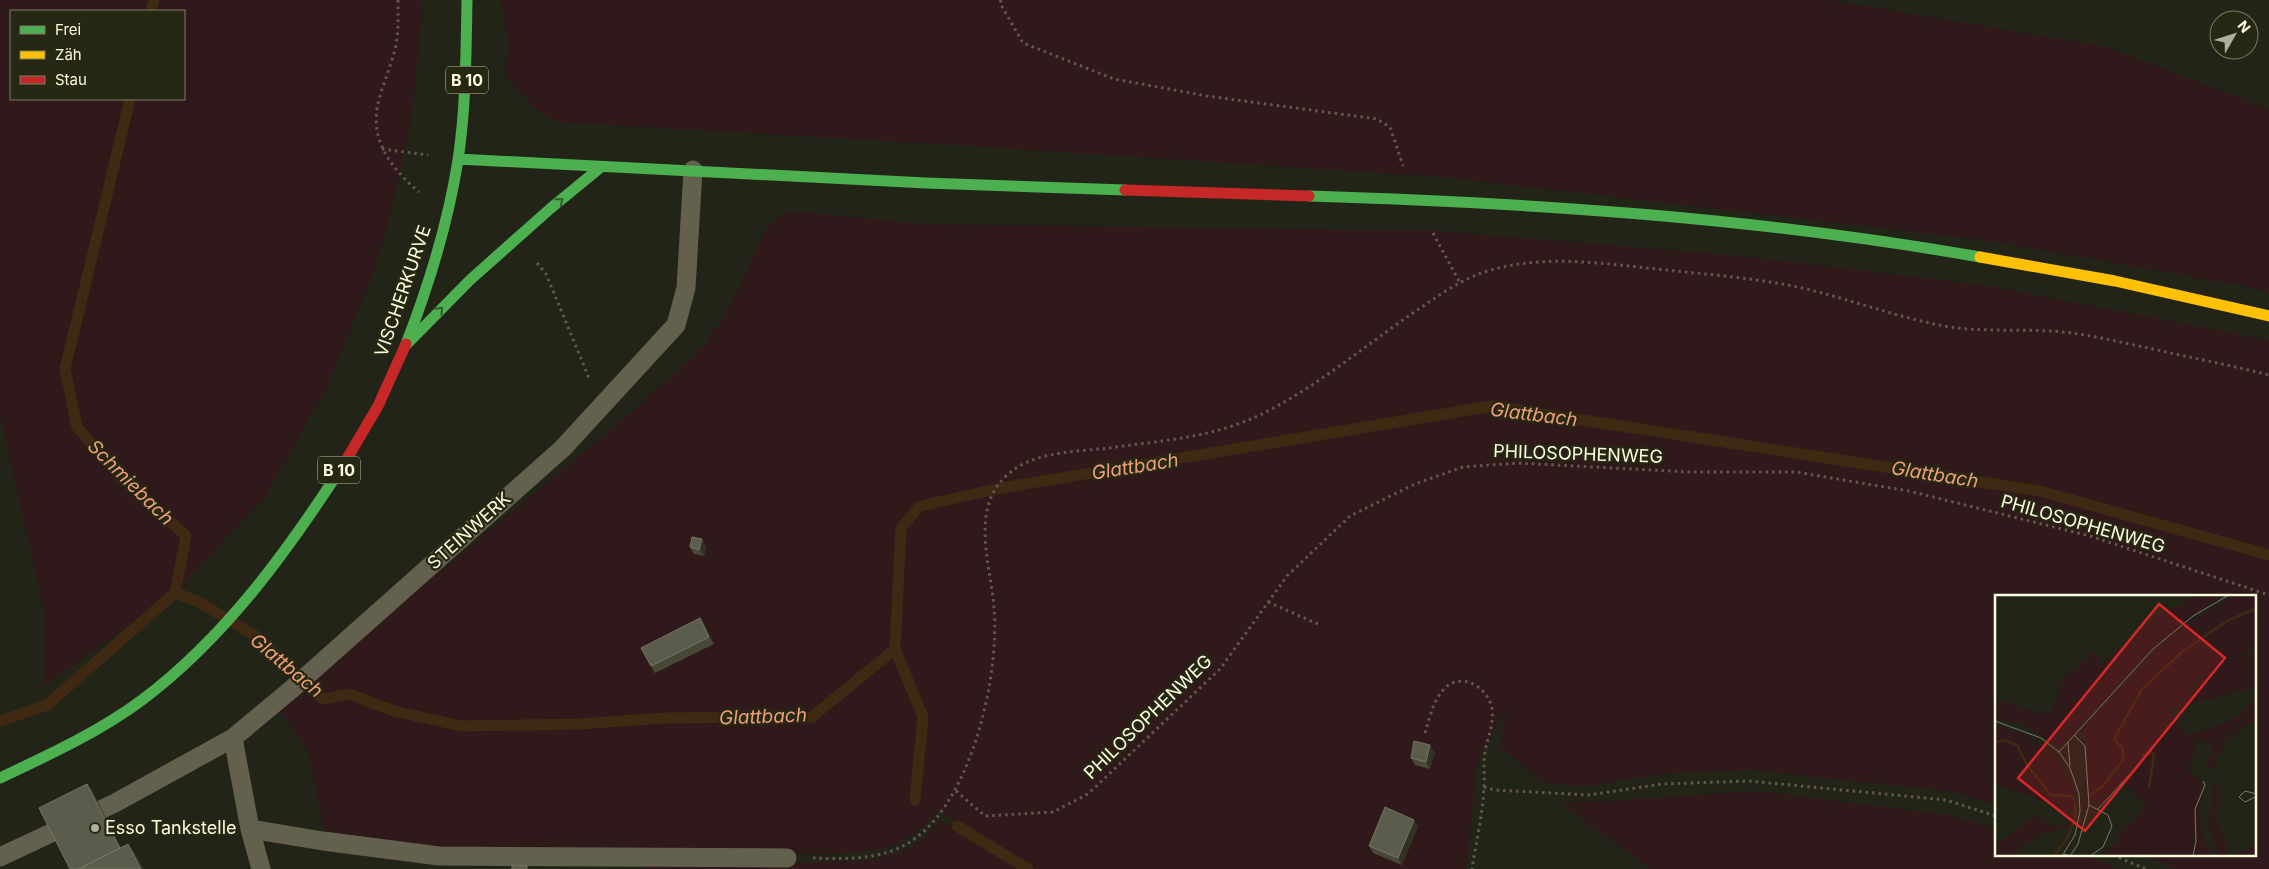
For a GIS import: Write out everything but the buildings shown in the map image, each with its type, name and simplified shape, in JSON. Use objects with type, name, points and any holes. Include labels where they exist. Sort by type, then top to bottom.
[{"type":"main road","name":"VISCHERKURVE","points":[[0,778],[45,758],[79,739],[158,688],[190,661],[258,587],[314,509],[364,431],[406,345],[429,280],[449,210],[458,159],[467,79],[467,0]]},
{"type":"main road","points":[[458,159],[926,183],[1415,199],[1651,214],[1738,222],[1880,240],[2115,281],[2269,316]]},
{"type":"main road","points":[[406,345],[470,280],[601,167]]},
{"type":"lane","name":"STEINWERK","points":[[0,856],[115,803],[233,738],[325,660],[563,448],[676,325],[686,288],[693,170]]},
{"type":"lane","points":[[233,738],[250,829],[261,869]]},
{"type":"lane","points":[[250,829],[323,841],[439,856],[787,858]]},
{"type":"path","points":[[398,0],[398,29],[395,50],[379,100],[375,122],[381,148],[458,159]]},
{"type":"path","points":[[1001,0],[1000,3],[1024,43],[1114,78],[1207,96],[1377,119],[1390,127],[1415,199],[1460,283]]},
{"type":"path","points":[[518,238],[546,274],[599,407]]},
{"type":"path","points":[[787,858],[872,856],[906,845],[923,832],[939,815],[956,791],[966,769],[982,716],[993,662],[995,610],[985,543],[986,510],[992,492],[1001,480],[1013,470],[1037,458],[1186,437],[1228,428],[1251,420],[1292,397],[1434,298],[1480,274],[1530,262],[1561,260],[1597,262],[1745,278],[1802,288],[1944,326],[1972,329],[2063,332],[2100,338],[2269,375]]},
{"type":"path","name":"PHILOSOPHENWEG","points":[[956,791],[984,816],[1053,812],[1088,794],[1220,669],[1287,576],[1350,516],[1415,484],[1463,467],[1518,463],[1690,472],[1796,472],[1909,491],[2090,536],[2269,594]]},
{"type":"path","points":[[1268,602],[1318,624]]},
{"type":"path","points":[[1425,733],[1436,699],[1447,686],[1460,680],[1475,683],[1484,692],[1492,709],[1491,727],[1485,752],[1484,787],[1472,869]]},
{"type":"path","points":[[1484,787],[1495,790],[1589,795],[1662,784],[1749,780],[1946,800],[1995,816]]},
{"type":"path","points":[[2115,856],[2146,869]]},
{"type":"shaded area","points":[[0,0],[421,0],[422,16],[411,122],[388,223],[372,277],[327,387],[266,495],[175,593],[43,686],[43,606],[0,414]]},
{"type":"shaded area","points":[[501,0],[1831,0],[2107,47],[2269,109],[2269,294],[2244,286],[1984,240],[1442,177],[955,145],[556,122],[533,107],[505,75],[508,44]]},
{"type":"shaded area","points":[[790,211],[923,224],[1438,231],[1732,255],[1988,286],[2269,340],[2269,869],[2177,869],[2145,856],[2256,856],[2256,595],[1995,595],[1995,805],[1948,791],[1750,770],[1660,774],[1588,786],[1544,783],[1500,747],[1507,705],[1477,764],[1466,869],[641,869],[641,858],[787,863],[872,860],[909,849],[926,836],[941,820],[954,829],[961,825],[939,810],[914,833],[903,841],[891,846],[832,854],[435,851],[325,834],[307,749],[274,703],[340,655],[641,404],[704,346],[731,305],[766,228]]},
{"type":"shaded area","points":[[1758,791],[1946,815],[1995,828],[1995,856],[2088,856],[2120,869],[1650,869],[1559,802],[1592,802]]},
{"type":"waterway","name":"Schmiebach","points":[[151,10],[154,0]]},
{"type":"waterway","name":"Schmiebach","points":[[0,721],[47,705],[175,593],[186,536],[118,474],[77,427],[65,369],[130,100]]},
{"type":"waterway","name":"Glattbach","points":[[175,593],[197,601],[259,638],[323,699],[349,694],[394,711],[461,726],[580,724],[664,718],[812,717],[895,649],[901,528],[920,506],[1001,488],[1492,406],[2040,491],[2269,555]]},
{"type":"waterway","points":[[895,649],[923,717],[915,800]]},
{"type":"waterway","points":[[957,826],[1028,869]]},
{"type":"traffic: fast","points":[[406,344],[437,254],[454,184],[461,140],[464,100],[467,0]]},
{"type":"traffic: fast","points":[[458,159],[926,183],[1125,190]]},
{"type":"traffic: fast","points":[[406,345],[470,280],[551,208],[601,167]]},
{"type":"traffic: fast","points":[[1309,196],[1478,203],[1646,214],[1813,232],[1980,257]]},
{"type":"traffic: fast","points":[[0,778],[91,733],[126,712],[173,675],[228,620],[254,590],[324,495],[345,462]]},
{"type":"traffic: slow","points":[[1980,257],[2115,281],[2269,316]]},
{"type":"traffic: jam","points":[[1125,190],[1309,196]]},
{"type":"traffic: jam","points":[[345,462],[378,406],[406,344]]},
{"type":"place","name":"Esso Tankstelle","points":[[95,828]]}]
